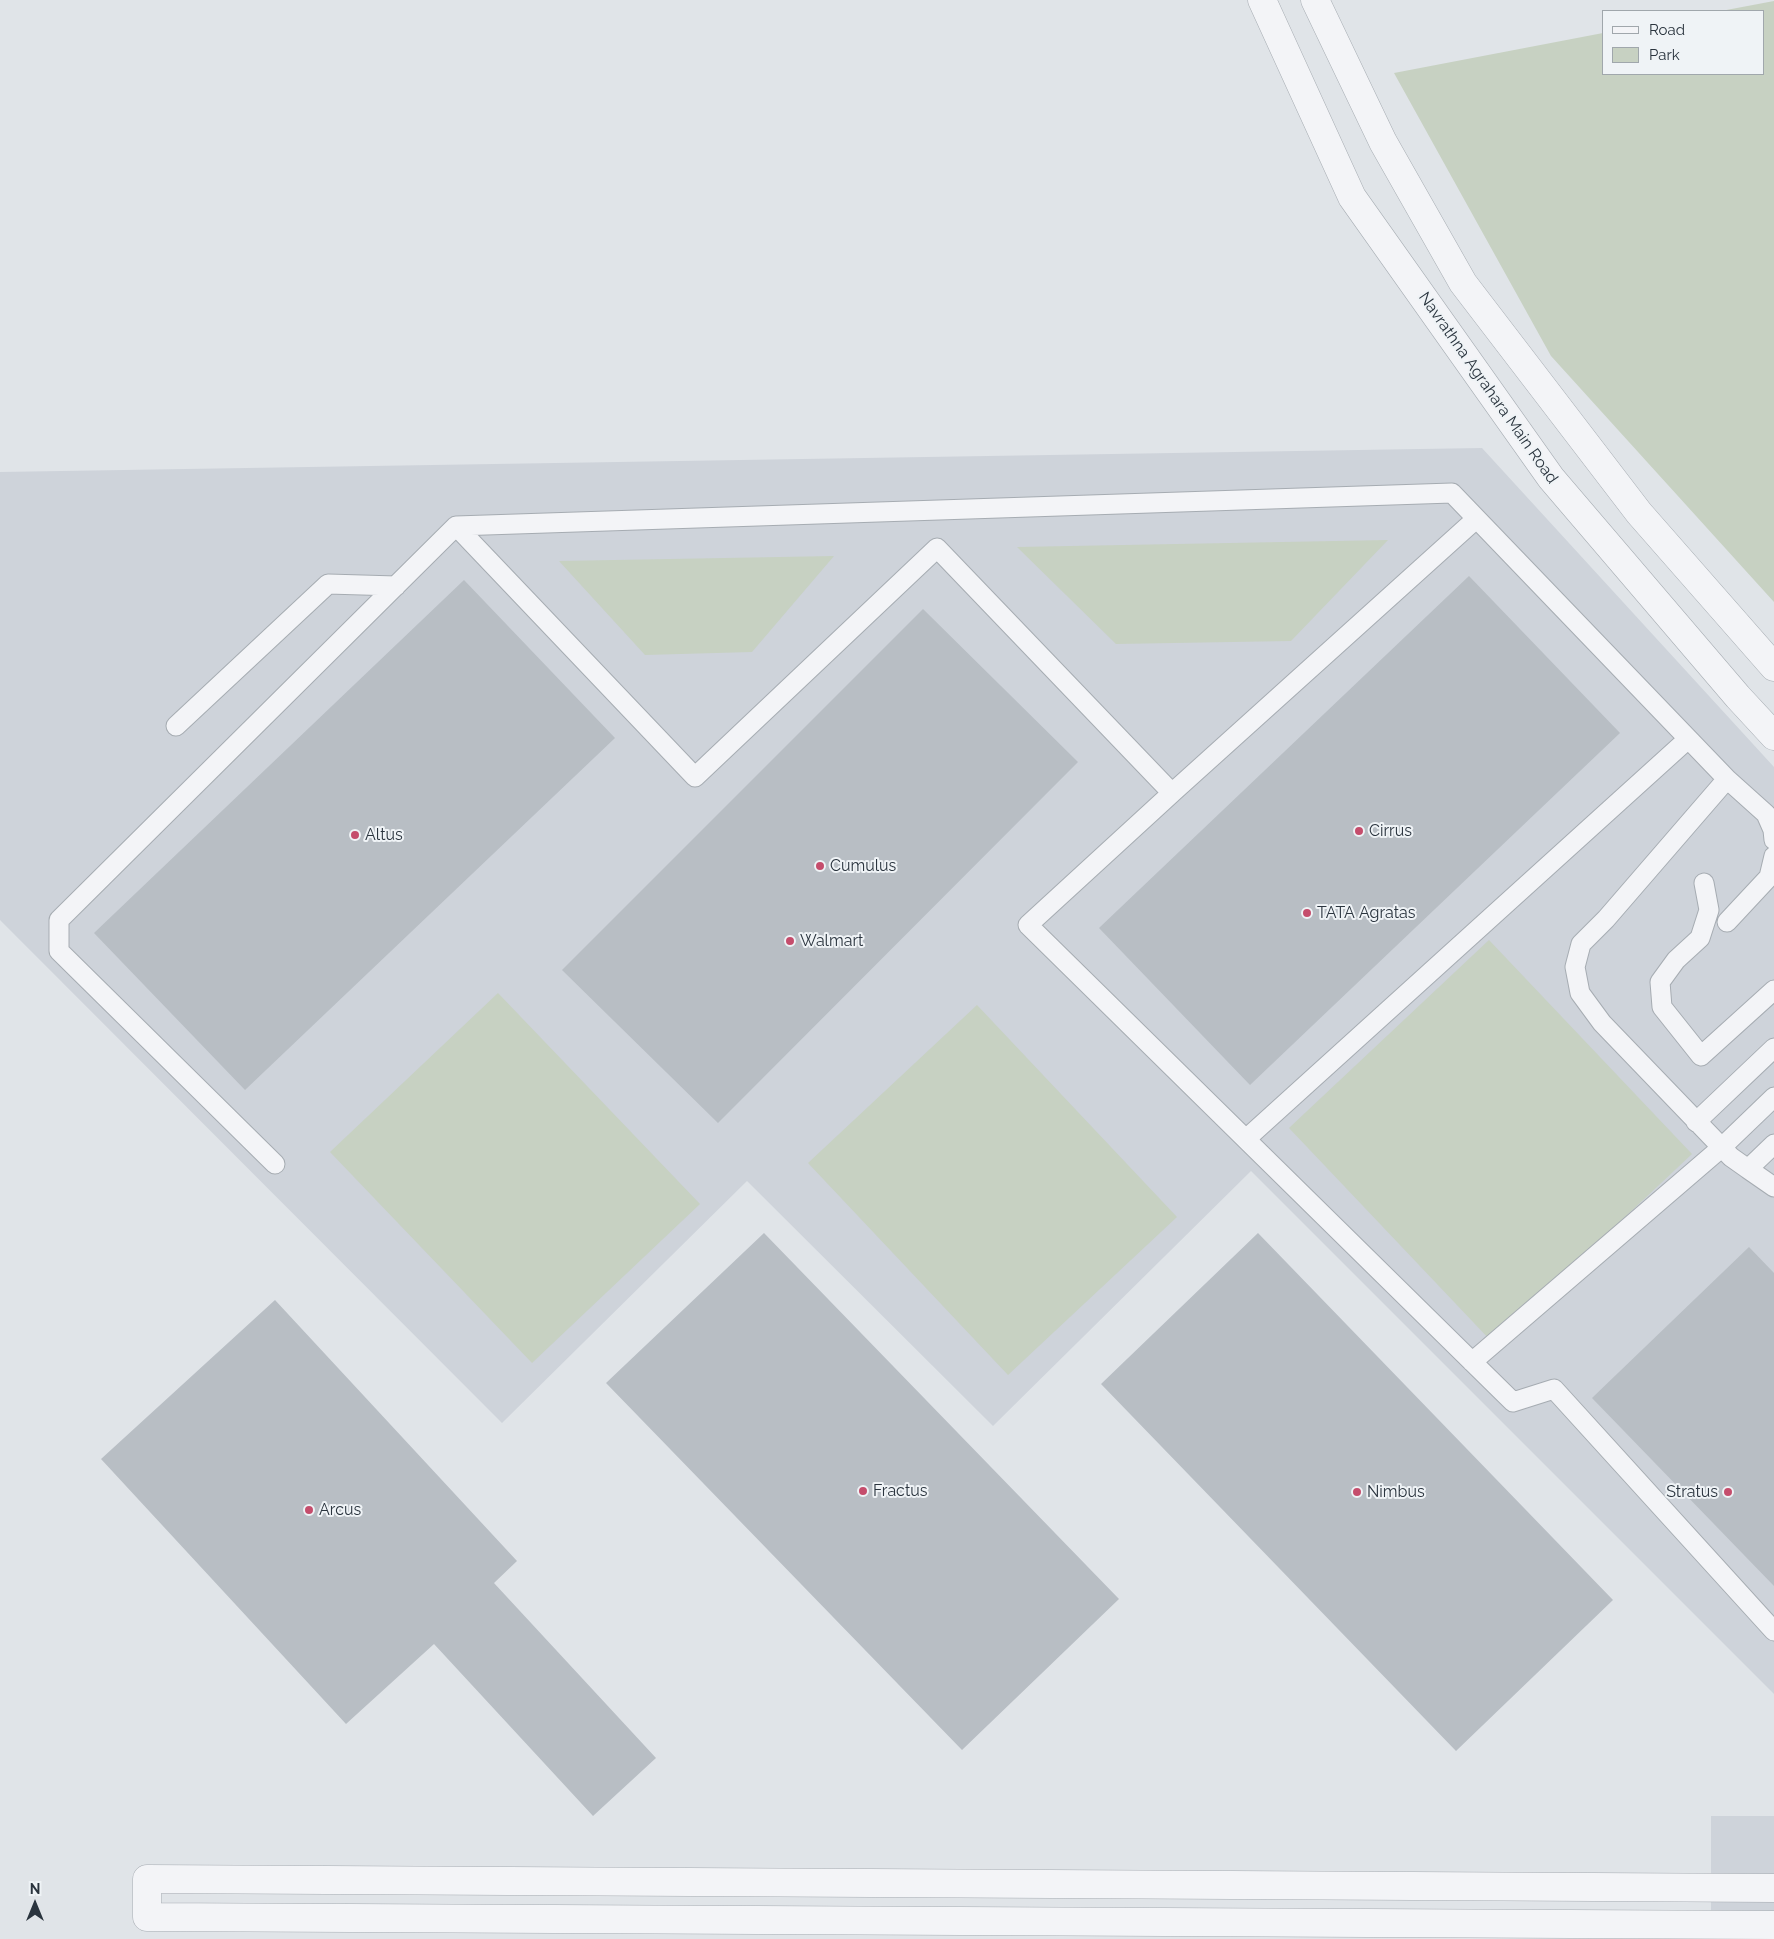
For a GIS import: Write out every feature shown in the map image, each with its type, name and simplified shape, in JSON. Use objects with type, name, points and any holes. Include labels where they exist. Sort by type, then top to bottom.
[{"type":"street","name":"Navrathna Agrahara Main Road","points":[[1262,0],[1352,197],[1550,478],[1731,689],[1774,736]]},
{"type":"street","points":[[1314,0],[1383,142],[1463,283],[1640,513],[1774,667]]},
{"type":"street","points":[[1759,1929],[147,1917],[147,1879],[1774,1888]]},
{"type":"lane","points":[[275,1164],[59,951],[59,920],[456,526],[1452,493],[1727,779],[1766,814],[1773,830],[1774,840]]},
{"type":"lane","points":[[1476,519],[1028,925],[1513,1402],[1554,1389],[1774,1631]]},
{"type":"lane","points":[[456,526],[695,778],[937,548],[1172,794]]},
{"type":"lane","points":[[176,726],[328,584],[396,586]]},
{"type":"lane","points":[[1246,1139],[1688,739]]},
{"type":"lane","points":[[1727,779],[1606,919],[1581,944],[1575,967],[1580,993],[1602,1022],[1722,1148],[1748,1169],[1772,1182]]},
{"type":"lane","points":[[1727,922],[1768,877],[1774,856]]},
{"type":"lane","points":[[1704,882],[1709,910],[1700,938],[1676,960],[1660,982],[1662,1006],[1700,1056],[1774,990]]},
{"type":"lane","points":[[1696,1122],[1774,1048]]},
{"type":"lane","points":[[1472,1362],[1722,1148],[1774,1097]]},
{"type":"lane","points":[[1748,1169],[1774,1144]]},
{"type":"shaded area","points":[[1482,448],[1774,767],[1774,1694],[1251,1171],[993,1426],[747,1181],[502,1423],[0,920],[0,472]]},
{"type":"shaded area","points":[[1711,1816],[1774,1816],[1774,1939],[1711,1939]]},
{"type":"green space","points":[[1774,1],[1774,602],[1551,356],[1394,73],[1602,33],[1602,75],[1764,75],[1764,10],[1726,10]]},
{"type":"green space","points":[[1388,540],[1291,641],[1116,644],[1017,547]]},
{"type":"green space","points":[[834,556],[752,652],[645,655],[559,561]]},
{"type":"green space","points":[[1489,940],[1692,1154],[1492,1342],[1289,1128]]},
{"type":"green space","points":[[498,993],[700,1204],[532,1363],[330,1152]]},
{"type":"green space","points":[[977,1005],[1177,1217],[1008,1375],[808,1163]]},
{"type":"building","name":"Cirrus","points":[[1469,576],[1620,733],[1250,1085],[1099,928]]},
{"type":"building","name":"Altus","points":[[464,580],[615,738],[245,1090],[94,933]]},
{"type":"building","name":"Cumulus","points":[[923,609],[1078,762],[718,1123],[562,970]]},
{"type":"building","name":"Fractus","points":[[764,1233],[1119,1599],[962,1750],[606,1383]]},
{"type":"building","name":"Nimbus","points":[[1258,1233],[1613,1600],[1456,1751],[1101,1384]]},
{"type":"building","name":"Stratus","points":[[1749,1247],[1774,1273],[1774,1586],[1592,1398]]},
{"type":"building","name":"Arcus","points":[[275,1300],[517,1561],[494,1583],[656,1758],[593,1816],[434,1644],[346,1724],[101,1459]]},
{"type":"place","name":"Cirrus","points":[[1359,831]]},
{"type":"place","name":"Altus","points":[[355,835]]},
{"type":"place","name":"Cumulus","points":[[820,866]]},
{"type":"place","name":"TATA Agratas","points":[[1307,913]]},
{"type":"place","name":"Walmart","points":[[790,941]]},
{"type":"place","name":"Fractus","points":[[863,1491]]},
{"type":"place","name":"Nimbus","points":[[1357,1492]]},
{"type":"place","name":"Stratus","points":[[1728,1492]]},
{"type":"place","name":"Arcus","points":[[309,1510]]}]
